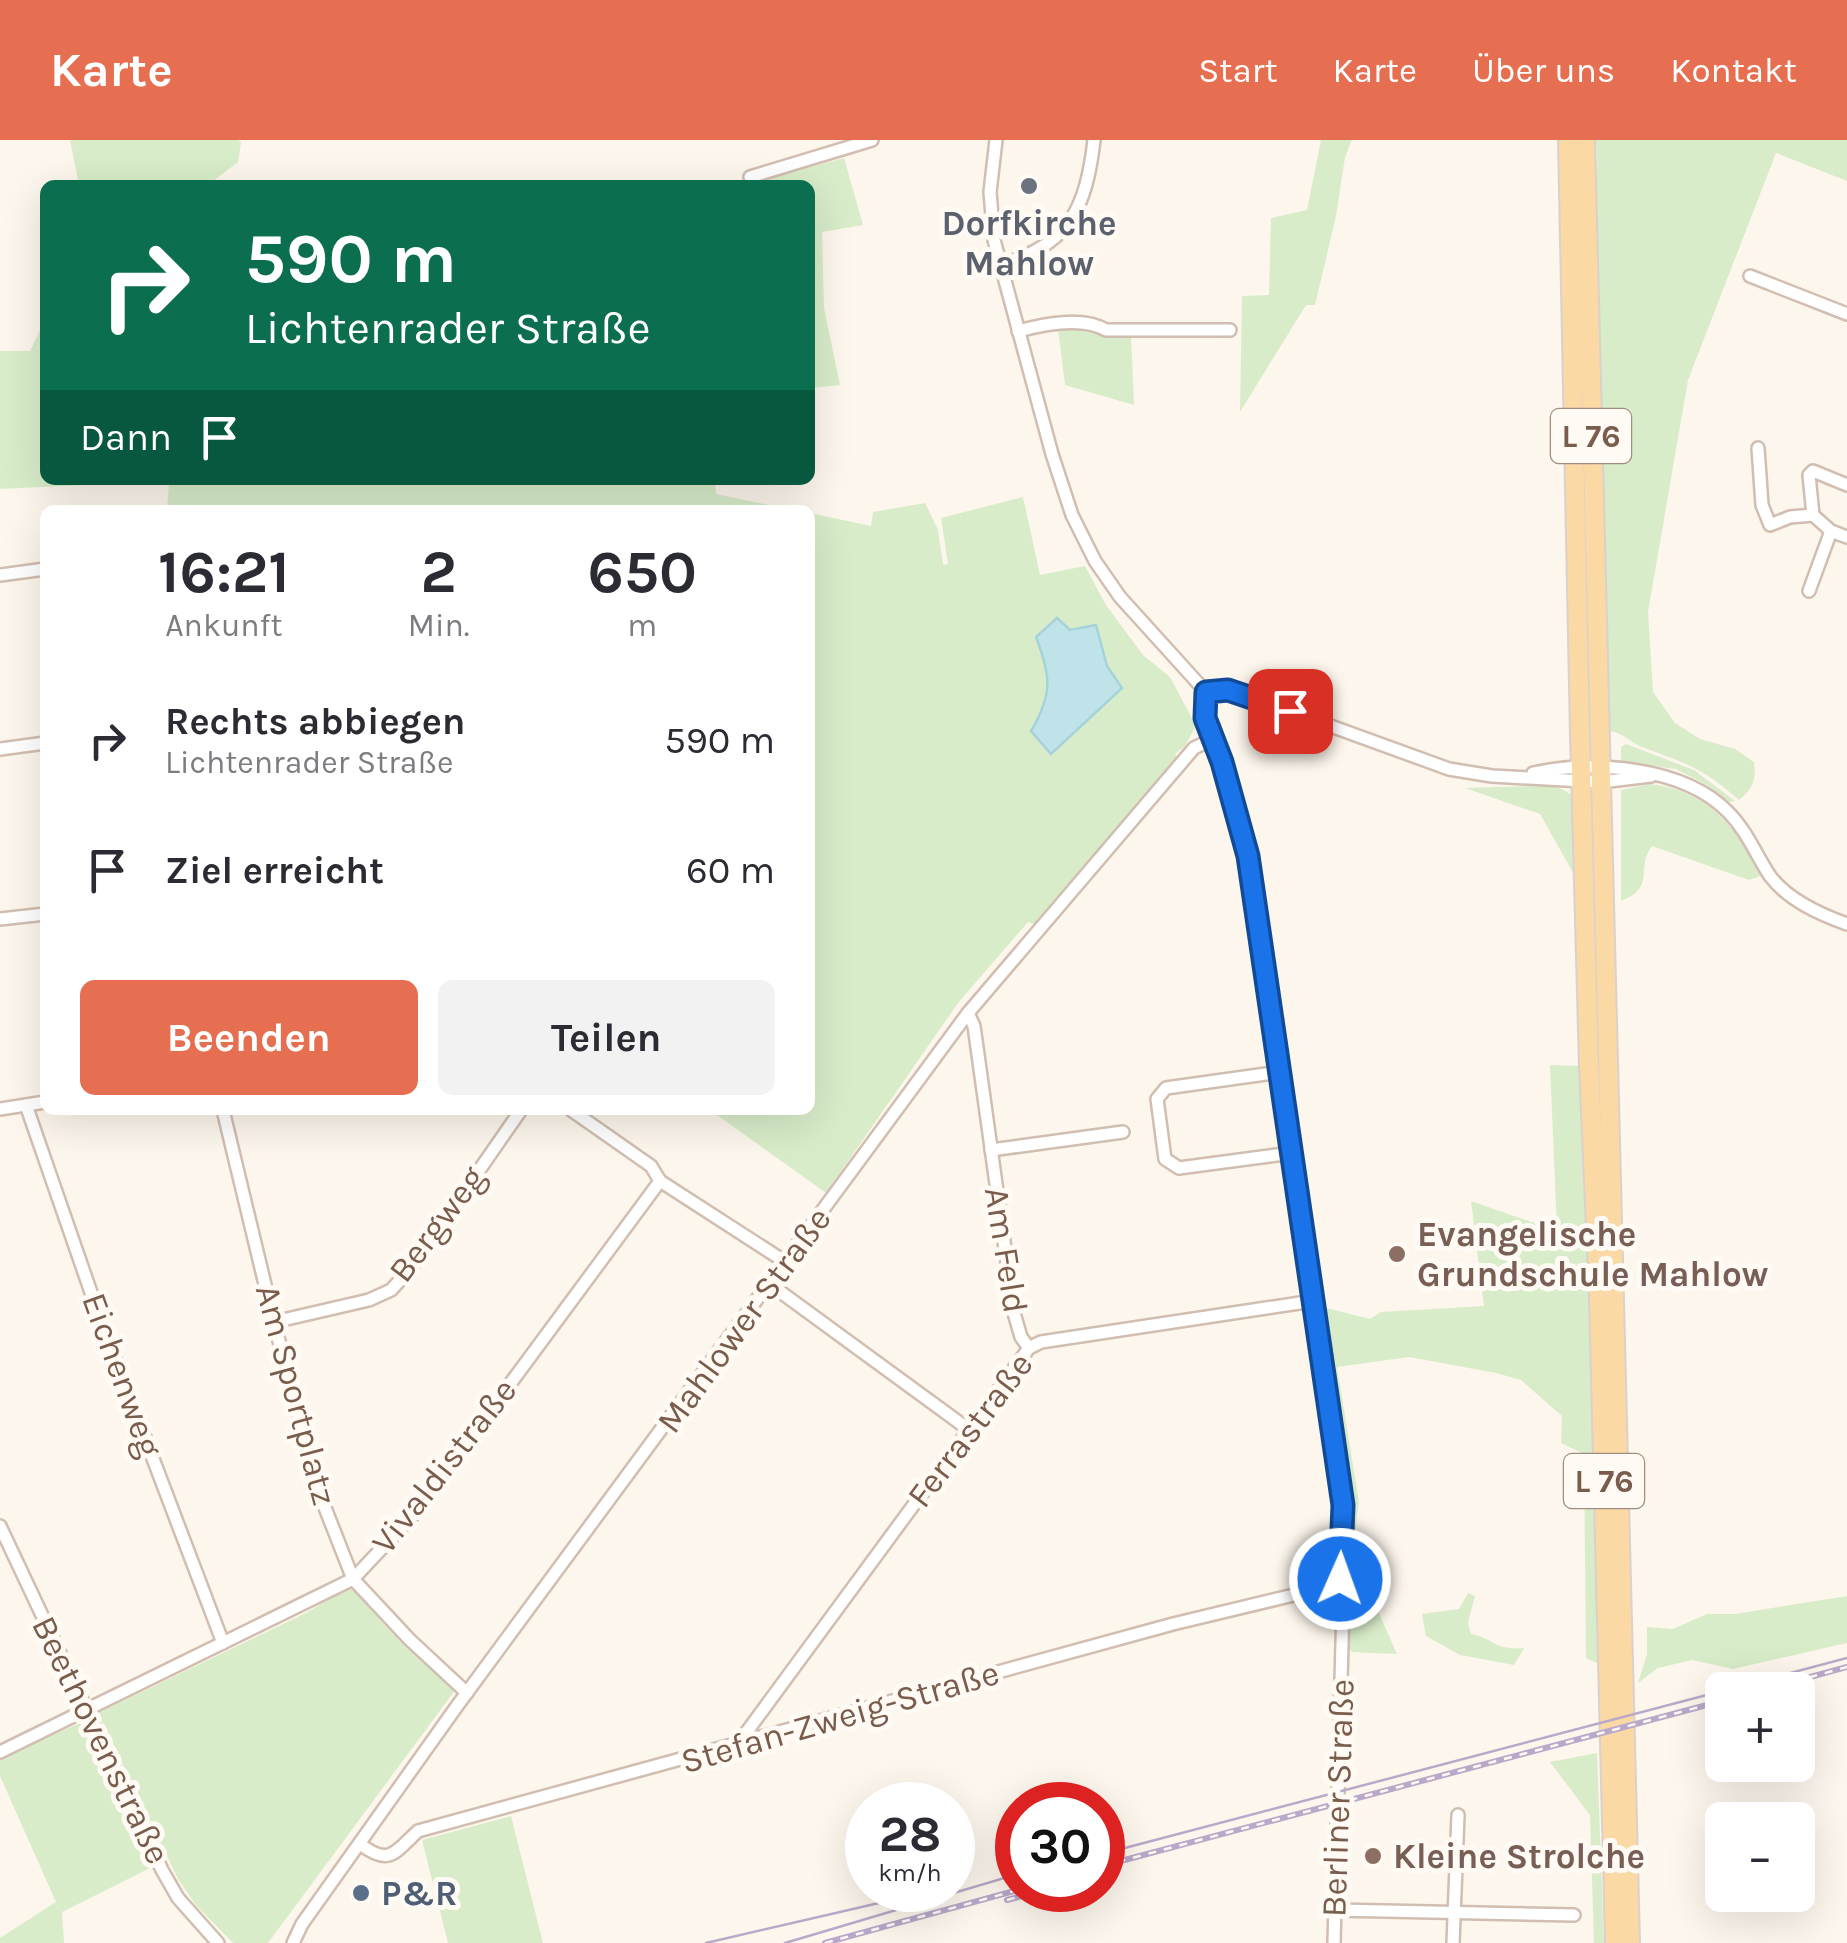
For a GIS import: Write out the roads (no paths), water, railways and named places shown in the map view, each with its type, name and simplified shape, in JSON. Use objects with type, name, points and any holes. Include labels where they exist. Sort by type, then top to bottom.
[{"type":"main road","name":"L 76","points":[[1568,140],[1630,1943]]},
{"type":"main road","name":"L 76","points":[[1585,140],[1599,1297],[1615,1943]]},
{"type":"street","points":[[750,177],[872,140]]},
{"type":"street","points":[[996,140],[990,214],[1000,264],[1052,454],[1078,527],[1095,561],[1127,606],[1206,692],[1236,692],[1449,768],[1492,776],[1591,774],[1679,780],[1717,802],[1736,821],[1772,878],[1800,903],[1847,924]]},
{"type":"street","points":[[1000,264],[1042,251],[1055,241],[1083,194],[1094,140]]},
{"type":"street","points":[[1750,276],[1847,314]]},
{"type":"street","points":[[1018,331],[1045,324],[1096,324],[1106,330],[1230,330]]},
{"type":"street","points":[[1758,448],[1762,505],[1770,525],[1790,517],[1813,516],[1831,531],[1847,536]]},
{"type":"street","points":[[1813,516],[1809,475],[1813,471],[1847,484]]},
{"type":"street","points":[[1810,591],[1831,531]]},
{"type":"street","points":[[0,575],[40,570]]},
{"type":"street","name":"Berliner Straße","points":[[1206,692],[1203,710],[1248,856],[1343,1505],[1337,1586],[1342,1606],[1334,1943]]},
{"type":"street","name":"Mahlower Straße","points":[[292,1943],[467,1693],[968,1014],[1194,748],[1213,739]]},
{"type":"street","points":[[0,748],[40,744]]},
{"type":"street","points":[[0,920],[40,915]]},
{"type":"street","name":"Am Feld","points":[[968,1014],[974,1026],[1014,1313],[1021,1337],[1035,1345]]},
{"type":"street","points":[[1280,1072],[1166,1088],[1157,1099],[1165,1159],[1179,1168],[1292,1153]]},
{"type":"street","points":[[0,1108],[40,1103]]},
{"type":"street","name":"Eichenweg","points":[[26,1104],[103,1328],[223,1642]]},
{"type":"street","name":"Am Sportplatz","points":[[224,1115],[320,1495],[353,1579],[467,1693]]},
{"type":"street","name":"Bergweg","points":[[274,1322],[369,1300],[391,1290],[412,1267],[518,1115]]},
{"type":"street","points":[[577,1115],[651,1166],[660,1181],[787,1263]]},
{"type":"street","name":"Am Feld","points":[[991,1150],[1123,1132]]},
{"type":"street","name":"Vivaldistraße","points":[[0,1752],[353,1579],[414,1514],[660,1181]]},
{"type":"street","points":[[771,1285],[968,1429]]},
{"type":"street","name":"Ferrastraße","points":[[742,1744],[743,1737],[968,1429],[1035,1345],[1313,1300]]},
{"type":"street","name":"Beethovenstraße","points":[[0,1526],[85,1712],[178,1898],[218,1943]]},
{"type":"street","name":"Stefan-Zweig-Straße","points":[[360,1844],[378,1856],[387,1857],[418,1832],[1173,1624],[1337,1586]]},
{"type":"street","points":[[1453,1943],[1458,1815]]},
{"type":"street","points":[[1336,1910],[1574,1915]]},
{"type":"street","name":"Mahlower Straße","points":[[280,1943],[302,1924]]},
{"type":"water","points":[[1057,618],[1070,630],[1096,625],[1107,666],[1122,688],[1051,754],[1031,731],[1043,706],[1047,685],[1036,637]]},
{"type":"tram line","points":[[1794,1672],[1847,1658]]},
{"type":"tram line","points":[[1125,1848],[1705,1695]]},
{"type":"tram line","points":[[785,1943],[995,1881]]},
{"type":"tram line","points":[[706,1943],[845,1911]]},
{"type":"railway","points":[[1815,1676],[1847,1667]]},
{"type":"railway","points":[[1125,1860],[1705,1706]]},
{"type":"railway","points":[[825,1943],[995,1896]]},
{"type":"place","name":"Dorfkirche Mahlow","points":[[1029,186]]},
{"type":"place","name":"Evangelische Grundschule Mahlow","points":[[1397,1254]]},
{"type":"place","name":"Kleine Strolche","points":[[1373,1856]]},
{"type":"place","name":"P&R","points":[[361,1893]]}]
